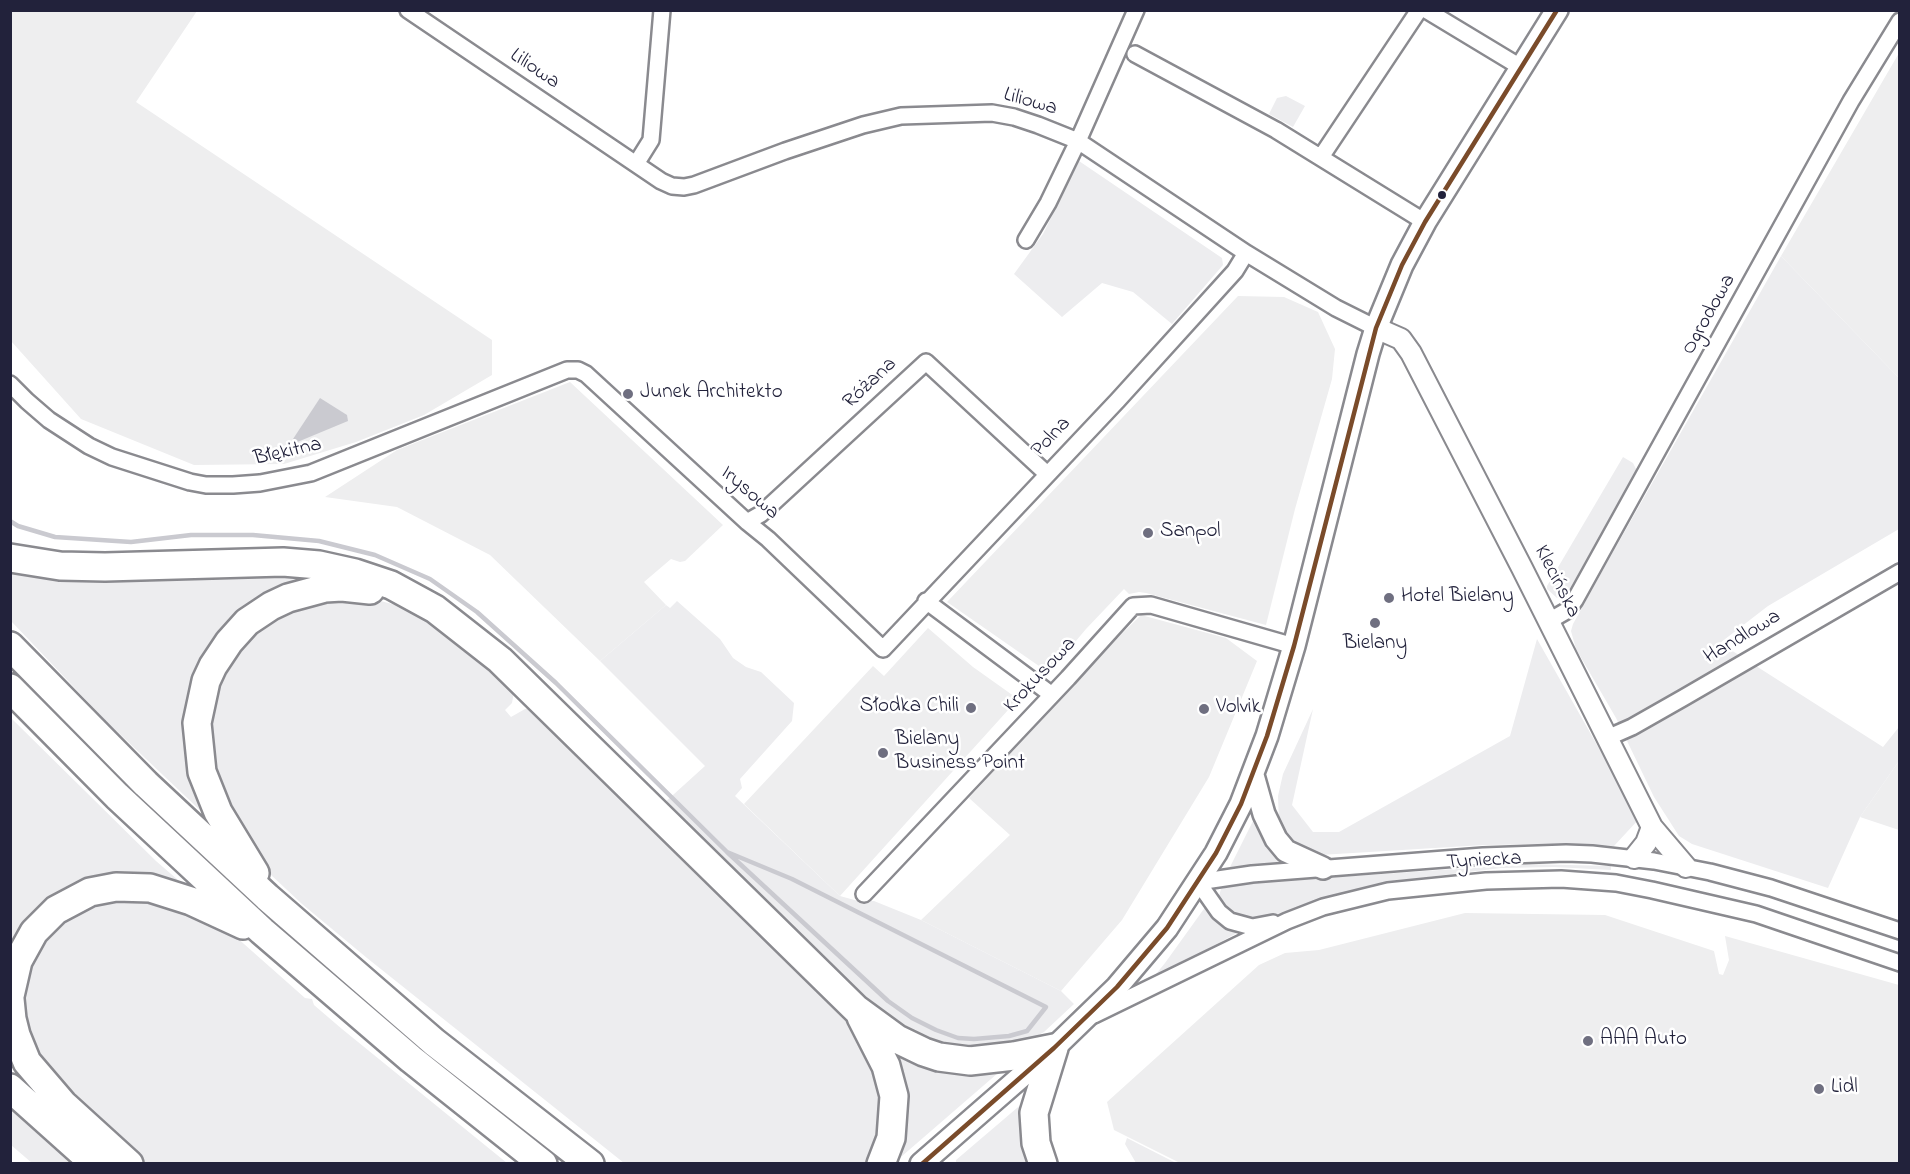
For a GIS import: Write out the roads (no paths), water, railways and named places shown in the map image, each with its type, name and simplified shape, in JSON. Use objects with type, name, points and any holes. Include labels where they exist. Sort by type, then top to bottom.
[{"type":"highway","points":[[10,558],[60,566],[105,567],[248,561],[319,565],[378,580],[422,603],[458,626],[508,668],[856,1009],[897,1039],[939,1057],[970,1061],[1054,1048],[1034,1113],[1036,1143],[1043,1164]]},
{"type":"highway","points":[[287,915],[265,889],[231,836],[205,783],[199,760],[197,735],[198,713],[206,681],[218,657],[241,628],[260,613],[288,598],[306,592],[342,587],[375,591],[422,603]]},
{"type":"highway","points":[[10,646],[146,784],[246,879],[435,1042],[590,1164]]},
{"type":"highway","points":[[10,688],[117,796],[278,945],[411,1059],[543,1164]]},
{"type":"highway","points":[[129,1164],[63,1104],[27,1062],[16,1035],[10,998],[18,962],[34,932],[50,915],[68,902],[100,890],[135,887],[150,888],[181,897],[236,921],[278,945]]},
{"type":"highway","points":[[856,1009],[878,1047],[894,1096],[891,1138],[881,1164]]},
{"type":"highway","points":[[10,1088],[95,1164]]},
{"type":"main road","points":[[921,1164],[1086,1018],[1156,943],[1198,882],[1227,833],[1253,775],[1267,736],[1294,646],[1377,328],[1402,265],[1425,222],[1557,10]]},
{"type":"main road","points":[[1253,775],[1264,814],[1276,839],[1286,851],[1323,868]]},
{"type":"street","name":"Liliowa","points":[[408,10],[661,181],[672,186],[684,187],[829,136],[901,116],[992,113],[1030,122],[1078,141],[1246,254],[1336,308],[1377,328]]},
{"type":"street","points":[[636,164],[651,140],[662,10]]},
{"type":"street","points":[[1026,240],[1048,203],[1078,141],[1136,10]]},
{"type":"street","points":[[1321,156],[1419,10]]},
{"type":"street","points":[[1426,10],[1522,68]]},
{"type":"street","name":"Ogrodowa","points":[[1549,621],[1564,614],[1575,600],[1851,102],[1899,21]]},
{"type":"street","points":[[1135,54],[1321,156],[1425,222]]},
{"type":"street","name":"Polna","points":[[883,649],[1210,299],[1235,271],[1246,254]]},
{"type":"street","name":"Klecińska","points":[[1377,328],[1401,339],[1411,353],[1652,827],[1686,867]]},
{"type":"street","name":"Różana","points":[[747,522],[770,506],[926,362],[1047,474]]},
{"type":"street","name":"Błękitna","points":[[10,384],[49,420],[104,453],[174,478],[206,485],[224,485],[260,483],[311,473],[567,370],[578,370],[586,374]]},
{"type":"street","name":"Irysowa","points":[[586,374],[768,539],[883,649]]},
{"type":"street","name":"Handlowa","points":[[1607,738],[1632,727],[1899,572]]},
{"type":"street","points":[[926,601],[1052,694]]},
{"type":"street","name":"Krokusowa","points":[[864,894],[1133,606],[1151,605],[1294,646]]},
{"type":"street","points":[[1634,858],[1646,843],[1652,827]]},
{"type":"street","name":"Tyniecka","points":[[1198,882],[1235,875],[1323,868],[1566,853],[1634,858],[1686,867],[1771,888],[1899,931]]},
{"type":"street","name":"Tyniecka","points":[[1086,1018],[1287,921],[1354,899],[1420,887],[1486,881],[1583,881],[1617,884],[1710,902],[1756,914],[1899,963]]},
{"type":"street","points":[[1198,882],[1219,912],[1230,921],[1252,927],[1287,921]]},
{"type":"waterway","points":[[10,521],[18,526],[55,537],[131,542],[191,535],[253,535],[319,541],[375,555],[430,579],[477,612],[556,683],[727,852],[888,1001],[912,1018],[958,1038],[974,1039],[1009,1036],[1027,1031],[1046,1007],[792,879],[727,852]]},
{"type":"place","name":"Junek Architekto","points":[[628,394]]},
{"type":"place","name":"Sanpol","points":[[1148,533]]},
{"type":"place","name":"Hotel Bielany","points":[[1389,598]]},
{"type":"place","name":"Bielany","points":[[1375,623]]},
{"type":"place","name":"Słodka Chili","points":[[971,708]]},
{"type":"place","name":"Volvik","points":[[1204,709]]},
{"type":"place","name":"Bielany Business Point","points":[[883,753]]},
{"type":"place","name":"AAA Auto","points":[[1588,1041]]},
{"type":"place","name":"Lidl","points":[[1819,1089]]}]
